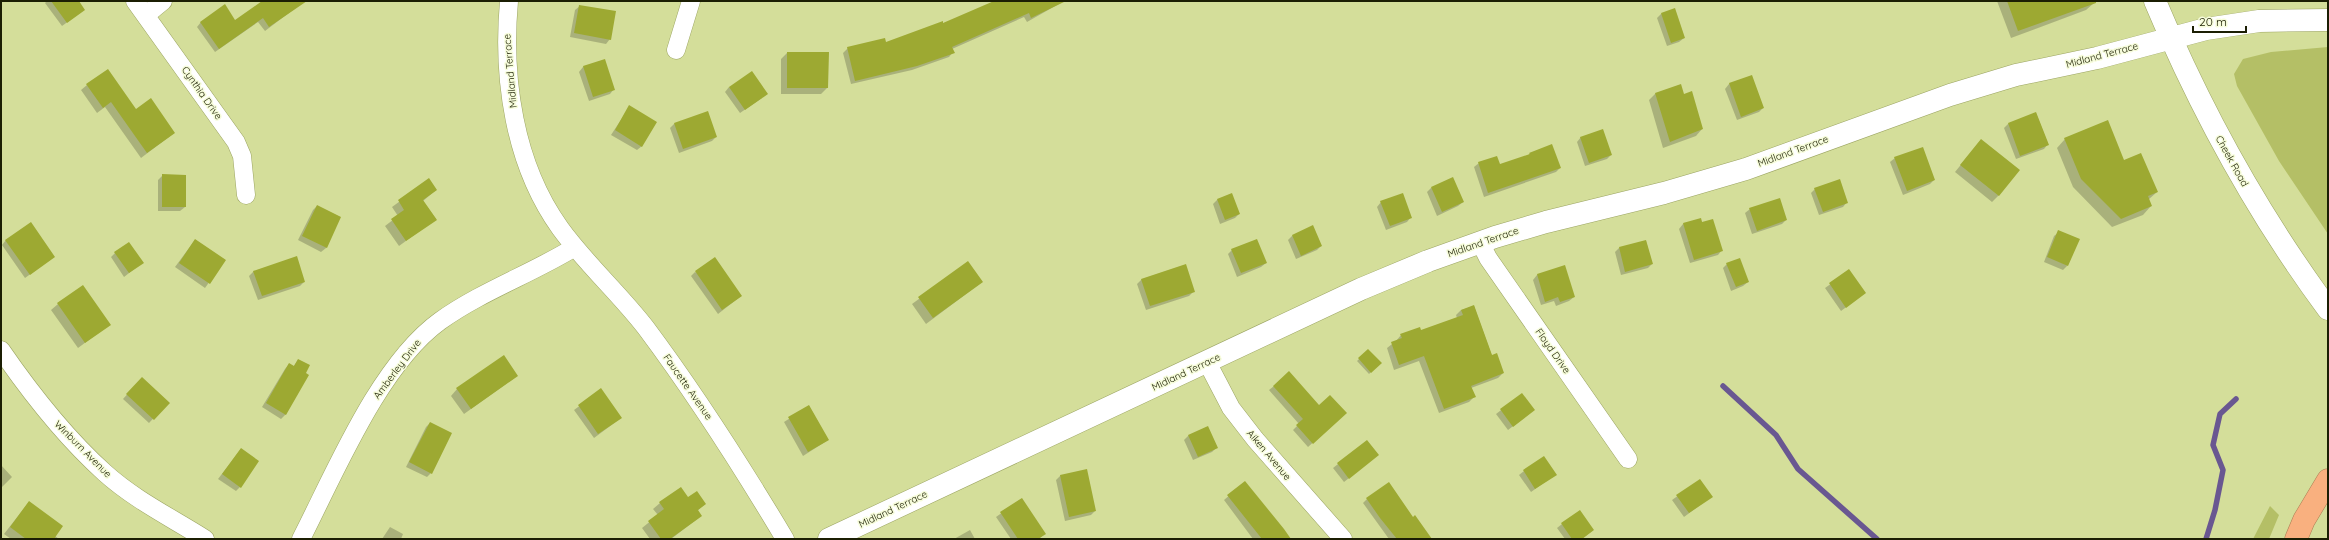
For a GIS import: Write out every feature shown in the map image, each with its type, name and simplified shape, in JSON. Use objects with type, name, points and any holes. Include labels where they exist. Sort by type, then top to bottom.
[{"type":"highway","points":[[2296,539],[2304,520],[2328,480]]},
{"type":"street","points":[[140,8],[163,1]]},
{"type":"street","name":"Midland Terrace","points":[[509,1],[507,54],[515,123],[533,179],[548,209],[575,247]]},
{"type":"street","points":[[676,50],[691,1]]},
{"type":"street","name":"Cheek Road","points":[[2155,1],[2202,107],[2243,182],[2290,255],[2328,309]]},
{"type":"street","name":"Cynthia Drive","points":[[140,8],[236,142],[242,156],[246,195]]},
{"type":"street","name":"Midland Terrace","points":[[828,539],[1207,362],[1361,288],[1480,242],[1546,222],[1664,193],[1746,169],[1950,95],[2016,75],[2097,58],[2171,37],[2212,28],[2259,21],[2328,20]]},
{"type":"street","name":"Floyd Drive","points":[[1480,242],[1488,258],[1628,459]]},
{"type":"street","name":"Amberley Drive","points":[[301,539],[371,404],[394,370],[424,334],[457,310],[492,290],[549,263],[575,247]]},
{"type":"street","name":"Faucette Avenue","points":[[575,247],[645,327],[752,482],[785,539]]},
{"type":"street","name":"Winburn Avenue","points":[[1,350],[46,412],[106,474],[140,499],[205,539]]},
{"type":"street","name":"Aiken Avenue","points":[[1207,362],[1231,408],[1255,439],[1343,539]]},
{"type":"green space","points":[[2217,1],[2328,1],[2328,2]]},
{"type":"green space","points":[[2328,47],[2328,234],[2279,161],[2237,86],[2234,74],[2243,59],[2271,52]]},
{"type":"green space","points":[[2270,506],[2279,515],[2269,539],[2253,539]]},
{"type":"building","points":[[51,1],[79,1],[85,10],[67,23]]},
{"type":"building","points":[[262,1],[307,1],[269,27],[263,18],[219,49],[200,22],[225,4],[235,20]]},
{"type":"building","points":[[994,1],[1066,1],[1031,18],[1029,13],[952,47],[955,53],[917,66],[855,81],[847,47],[885,38],[886,42],[943,21],[943,23]]},
{"type":"building","points":[[2007,1],[2096,1],[2096,3],[2018,31]]},
{"type":"building","points":[[579,5],[616,11],[611,40],[574,33]]},
{"type":"building","points":[[1675,8],[1685,38],[1671,43],[1661,13]]},
{"type":"building","points":[[787,52],[829,52],[828,88],[787,88]]},
{"type":"building","points":[[605,59],[615,90],[593,97],[583,66]]},
{"type":"building","points":[[108,69],[136,109],[151,98],[175,133],[147,153],[111,102],[103,108],[86,84]]},
{"type":"building","points":[[752,71],[768,94],[745,110],[729,87]]},
{"type":"building","points":[[1752,75],[1764,108],[1741,117],[1729,83]]},
{"type":"building","points":[[1681,84],[1684,94],[1692,91],[1703,129],[1670,142],[1655,93]]},
{"type":"building","points":[[629,105],[657,122],[642,147],[615,130]]},
{"type":"building","points":[[708,111],[717,137],[683,149],[674,123]]},
{"type":"building","points":[[2036,112],[2049,145],[2020,156],[2008,123]]},
{"type":"building","points":[[2108,120],[2124,160],[2141,153],[2158,192],[2148,196],[2152,206],[2121,219],[2081,179],[2064,138]]},
{"type":"building","points":[[1603,129],[1612,155],[1589,163],[1580,137]]},
{"type":"building","points":[[1981,139],[2020,170],[1999,196],[1960,165]]},
{"type":"building","points":[[1552,144],[1561,168],[1488,193],[1478,162],[1497,156],[1500,164],[1530,154],[1529,153]]},
{"type":"building","points":[[1923,147],[1935,180],[1907,191],[1894,157]]},
{"type":"building","points":[[162,174],[186,175],[186,207],[162,207]]},
{"type":"building","points":[[1453,177],[1464,202],[1442,212],[1431,187]]},
{"type":"building","points":[[429,178],[437,190],[423,200],[437,220],[406,241],[391,219],[404,210],[398,200]]},
{"type":"building","points":[[1840,179],[1848,203],[1823,212],[1814,188]]},
{"type":"building","points":[[1232,193],[1240,214],[1225,220],[1217,199]]},
{"type":"building","points":[[1403,193],[1412,218],[1390,226],[1380,201]]},
{"type":"building","points":[[1780,198],[1787,220],[1757,231],[1749,208]]},
{"type":"building","points":[[317,205],[341,217],[327,248],[302,236]]},
{"type":"building","points":[[1701,218],[1702,222],[1713,219],[1723,251],[1694,260],[1683,223]]},
{"type":"building","points":[[31,222],[55,257],[30,275],[5,240]]},
{"type":"building","points":[[1313,225],[1322,246],[1301,256],[1292,235]]},
{"type":"building","points":[[2058,230],[2080,239],[2068,266],[2047,257]]},
{"type":"building","points":[[195,239],[226,260],[210,284],[179,263]]},
{"type":"building","points":[[1257,239],[1267,263],[1241,273],[1231,249]]},
{"type":"building","points":[[1646,240],[1653,264],[1625,272],[1619,247]]},
{"type":"building","points":[[129,242],[144,263],[129,273],[114,252]]},
{"type":"building","points":[[297,256],[305,282],[262,296],[253,271]]},
{"type":"building","points":[[715,257],[742,296],[722,310],[695,271]]},
{"type":"building","points":[[1740,258],[1749,282],[1736,287],[1726,263]]},
{"type":"building","points":[[968,261],[983,282],[933,318],[918,297]]},
{"type":"building","points":[[1186,264],[1195,292],[1150,306],[1141,279]]},
{"type":"building","points":[[1565,265],[1575,297],[1560,302],[1558,297],[1545,302],[1537,274]]},
{"type":"building","points":[[1849,269],[1866,293],[1846,308],[1829,283]]},
{"type":"building","points":[[83,285],[111,325],[85,343],[57,303]]},
{"type":"building","points":[[1474,305],[1492,355],[1497,353],[1504,373],[1471,386],[1476,397],[1444,409],[1424,356],[1399,365],[1391,342],[1402,338],[1400,334],[1420,327],[1421,330],[1463,315],[1461,310]]},
{"type":"building","points":[[1368,349],[1382,363],[1371,373],[1358,358]]},
{"type":"building","points":[[504,355],[518,376],[471,409],[456,388]]},
{"type":"building","points":[[298,359],[310,365],[306,373],[309,375],[286,415],[266,403],[289,363],[294,366]]},
{"type":"building","points":[[1289,371],[1319,405],[1330,395],[1347,413],[1313,444],[1296,425],[1303,419],[1273,386]]},
{"type":"building","points":[[142,377],[170,403],[154,420],[126,394]]},
{"type":"building","points":[[601,388],[622,418],[598,434],[578,405]]},
{"type":"building","points":[[1522,393],[1535,410],[1513,427],[1500,409]]},
{"type":"building","points":[[809,405],[829,440],[808,452],[788,417]]},
{"type":"building","points":[[430,422],[452,433],[432,474],[409,462]]},
{"type":"building","points":[[1208,426],[1218,448],[1198,457],[1188,435]]},
{"type":"building","points":[[1367,440],[1379,455],[1349,479],[1337,463]]},
{"type":"building","points":[[241,448],[259,461],[241,488],[222,474]]},
{"type":"building","points":[[1544,456],[1557,475],[1535,489],[1523,470]]},
{"type":"building","points":[[1087,469],[1096,511],[1069,517],[1060,475]]},
{"type":"building","points":[[1700,479],[1713,497],[1689,513],[1676,495]]},
{"type":"building","points":[[1245,481],[1291,539],[1262,539],[1227,495]]},
{"type":"building","points":[[1389,482],[1413,517],[1415,515],[1432,539],[1397,539],[1380,518],[1366,498]]},
{"type":"building","points":[[681,487],[688,497],[697,491],[706,504],[698,510],[702,516],[670,539],[661,539],[648,521],[664,509],[659,502]]},
{"type":"building","points":[[1022,498],[1046,534],[1038,539],[1018,539],[1000,512]]},
{"type":"building","points":[[29,501],[63,526],[54,539],[26,539],[10,527]]},
{"type":"building","points":[[1580,510],[1594,530],[1582,539],[1572,539],[1561,523]]},
{"type":"waterway","points":[[1723,386],[1776,435],[1798,469],[1877,539]]},
{"type":"waterway","points":[[2206,539],[2215,510],[2223,470],[2213,445],[2220,414],[2236,399]]}]
